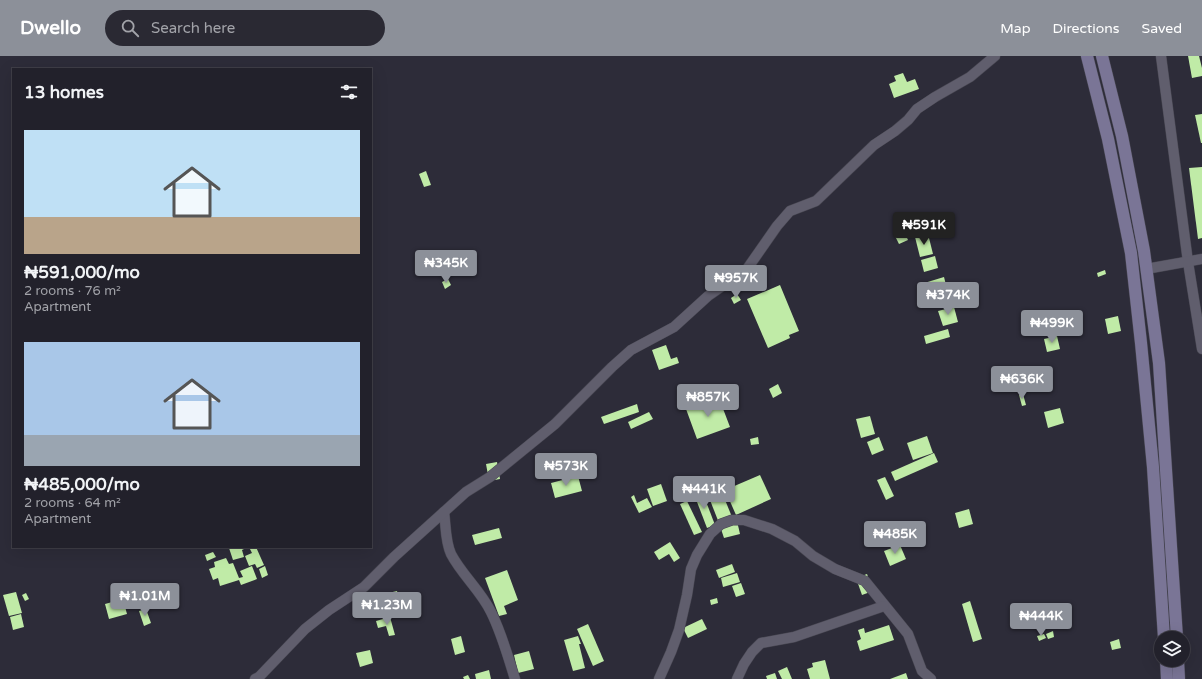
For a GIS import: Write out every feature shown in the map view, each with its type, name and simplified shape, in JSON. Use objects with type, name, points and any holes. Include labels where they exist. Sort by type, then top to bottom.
[{"type":"main road","points":[[1087,56],[1108,139],[1131,253],[1142,343],[1164,631]]},
{"type":"main road","points":[[1102,56],[1122,136],[1146,268],[1158,363],[1177,631]]},
{"type":"main road","points":[[1166,667],[1167,679]]},
{"type":"main road","points":[[1178,667],[1179,679]]},
{"type":"street","points":[[255,679],[259,677],[305,629],[329,610],[364,587],[394,557],[466,492],[490,477],[555,424],[631,350],[674,327],[708,296],[747,269],[777,226],[790,211],[816,201],[874,145],[895,131],[908,120],[917,109],[970,77],[995,56]]},
{"type":"street","points":[[1162,56],[1188,262],[1202,349]]},
{"type":"street","points":[[1146,268],[1202,259]]},
{"type":"street","points":[[444,512],[451,554],[479,592],[491,612],[502,637],[515,679]]},
{"type":"street","points":[[659,679],[679,630],[691,569],[696,555],[715,529],[721,524],[732,520],[744,520],[772,528],[795,541],[813,556],[830,566],[865,581],[908,634],[922,671],[931,679]]},
{"type":"street","points":[[737,679],[748,658],[761,643],[794,637],[884,606]]},
{"type":"building","points":[[1188,56],[1199,56],[1202,76],[1192,78]]},
{"type":"building","points":[[903,73],[907,82],[915,79],[919,89],[894,98],[889,84],[896,81],[894,76]]},
{"type":"building","points":[[1202,114],[1202,143],[1201,143],[1195,115]]},
{"type":"building","points":[[1202,167],[1202,238],[1198,239],[1189,168]]},
{"type":"building","points":[[426,171],[431,185],[424,187],[419,174]]},
{"type":"building","points":[[919,212],[926,232],[914,236],[907,216]]},
{"type":"building","points":[[902,227],[908,240],[899,244],[893,232]]},
{"type":"building","points":[[928,234],[933,254],[920,257],[915,237]]},
{"type":"building","points":[[935,256],[938,268],[924,272],[921,260]]},
{"type":"building","points":[[1105,270],[1106,274],[1098,277],[1097,273]]},
{"type":"building","points":[[944,277],[946,285],[923,291],[921,284]]},
{"type":"building","points":[[448,279],[451,285],[445,289],[442,282]]},
{"type":"building","points":[[780,285],[799,331],[789,335],[790,338],[768,348],[747,299]]},
{"type":"building","points":[[945,290],[947,298],[932,302],[930,294]]},
{"type":"building","points":[[737,294],[741,300],[734,304],[731,298]]},
{"type":"building","points":[[954,307],[958,322],[943,326],[938,311]]},
{"type":"building","points":[[1118,316],[1121,331],[1108,334],[1105,319]]},
{"type":"building","points":[[948,329],[950,337],[926,344],[924,336]]},
{"type":"building","points":[[1057,336],[1060,349],[1047,352],[1044,339]]},
{"type":"building","points":[[666,345],[671,359],[677,357],[679,363],[659,370],[652,350]]},
{"type":"building","points":[[778,384],[782,393],[773,398],[769,389]]},
{"type":"building","points":[[1023,394],[1026,405],[1022,406],[1019,395]]},
{"type":"building","points":[[715,398],[718,407],[722,406],[730,427],[697,439],[686,409]]},
{"type":"building","points":[[637,404],[639,412],[604,424],[601,417]]},
{"type":"building","points":[[1060,408],[1064,423],[1048,428],[1044,412]]},
{"type":"building","points":[[649,412],[653,419],[631,429],[628,422]]},
{"type":"building","points":[[870,416],[875,434],[861,438],[856,419]]},
{"type":"building","points":[[927,436],[933,453],[913,460],[907,443]]},
{"type":"building","points":[[758,437],[759,444],[751,445],[750,439]]},
{"type":"building","points":[[879,437],[884,450],[872,455],[867,442]]},
{"type":"building","points":[[934,453],[938,462],[895,481],[891,472]]},
{"type":"building","points":[[497,462],[500,479],[484,482],[482,476],[488,475],[486,464]]},
{"type":"building","points":[[760,475],[771,499],[736,515],[725,490]]},
{"type":"building","points":[[578,476],[582,491],[555,498],[551,483]]},
{"type":"building","points":[[711,476],[713,485],[707,487],[704,478]]},
{"type":"building","points":[[885,477],[894,496],[886,500],[877,480]]},
{"type":"building","points":[[661,484],[667,501],[653,506],[647,489]]},
{"type":"building","points":[[721,490],[732,517],[719,523],[708,495]]},
{"type":"building","points":[[702,491],[715,525],[707,528],[694,494]]},
{"type":"building","points":[[634,495],[637,503],[647,498],[652,507],[639,513],[631,497]]},
{"type":"building","points":[[687,501],[702,532],[694,535],[680,504]]},
{"type":"building","points":[[969,509],[973,524],[959,528],[955,513]]},
{"type":"building","points":[[737,521],[740,534],[724,538],[720,526]]},
{"type":"building","points":[[499,528],[502,538],[475,545],[472,535]]},
{"type":"building","points":[[670,542],[680,558],[674,562],[669,554],[659,560],[654,552]]},
{"type":"building","points":[[900,545],[906,559],[890,566],[884,551]]},
{"type":"building","points":[[229,548],[246,548],[242,550],[244,557],[233,560]]},
{"type":"building","points":[[250,548],[256,548],[264,565],[257,568],[255,564],[249,566],[245,556],[252,553]]},
{"type":"building","points":[[213,552],[216,557],[207,561],[205,555]]},
{"type":"building","points":[[226,558],[229,564],[233,563],[239,578],[243,577],[240,571],[252,566],[257,579],[241,585],[239,580],[220,586],[218,578],[213,580],[209,569],[215,567],[214,562]]},
{"type":"building","points":[[732,564],[735,572],[719,578],[716,570]]},
{"type":"building","points":[[265,566],[268,575],[262,578],[259,569]]},
{"type":"building","points":[[507,570],[518,600],[504,606],[507,614],[499,616],[485,578]]},
{"type":"building","points":[[737,573],[740,582],[723,587],[721,578]]},
{"type":"building","points":[[867,574],[873,591],[862,595],[856,578]]},
{"type":"building","points":[[741,583],[745,594],[736,597],[732,586]]},
{"type":"building","points":[[397,591],[402,609],[389,613],[384,594]]},
{"type":"building","points":[[16,592],[22,613],[9,616],[3,595]]},
{"type":"building","points":[[26,593],[29,599],[25,601],[22,595]]},
{"type":"building","points":[[717,598],[718,603],[711,605],[710,600]]},
{"type":"building","points":[[123,599],[127,614],[109,619],[105,604]]},
{"type":"building","points":[[970,601],[982,639],[973,642],[962,604]]},
{"type":"building","points":[[146,609],[151,623],[144,626],[139,611]]},
{"type":"building","points":[[21,614],[24,627],[13,630],[10,617]]},
{"type":"building","points":[[390,617],[395,635],[389,636],[386,626],[378,628],[376,621]]},
{"type":"building","points":[[702,619],[707,629],[688,638],[683,628]]},
{"type":"building","points":[[588,624],[604,661],[593,666],[577,629]]},
{"type":"building","points":[[889,625],[894,640],[860,651],[857,641],[861,639],[858,630],[864,628],[865,633]]},
{"type":"building","points":[[1053,631],[1054,637],[1048,639],[1046,634]]},
{"type":"building","points":[[1044,634],[1046,638],[1039,641],[1037,636]]},
{"type":"building","points":[[461,636],[465,652],[455,655],[451,639]]},
{"type":"building","points":[[578,636],[581,644],[579,644],[585,668],[573,671],[564,640]]},
{"type":"building","points":[[1119,639],[1121,648],[1112,650],[1110,642]]},
{"type":"building","points":[[370,650],[373,663],[360,667],[356,653]]},
{"type":"building","points":[[529,651],[534,669],[518,673],[514,655]]},
{"type":"building","points":[[825,660],[830,679],[810,679],[807,669],[813,667],[812,663]]},
{"type":"building","points":[[787,667],[792,679],[782,679],[778,671]]},
{"type":"building","points":[[489,670],[491,679],[476,679],[475,674]]},
{"type":"building","points":[[775,673],[777,679],[767,679],[766,676]]},
{"type":"building","points":[[906,673],[908,679],[890,679]]},
{"type":"building","points":[[468,675],[470,679],[464,679],[463,677]]}]
